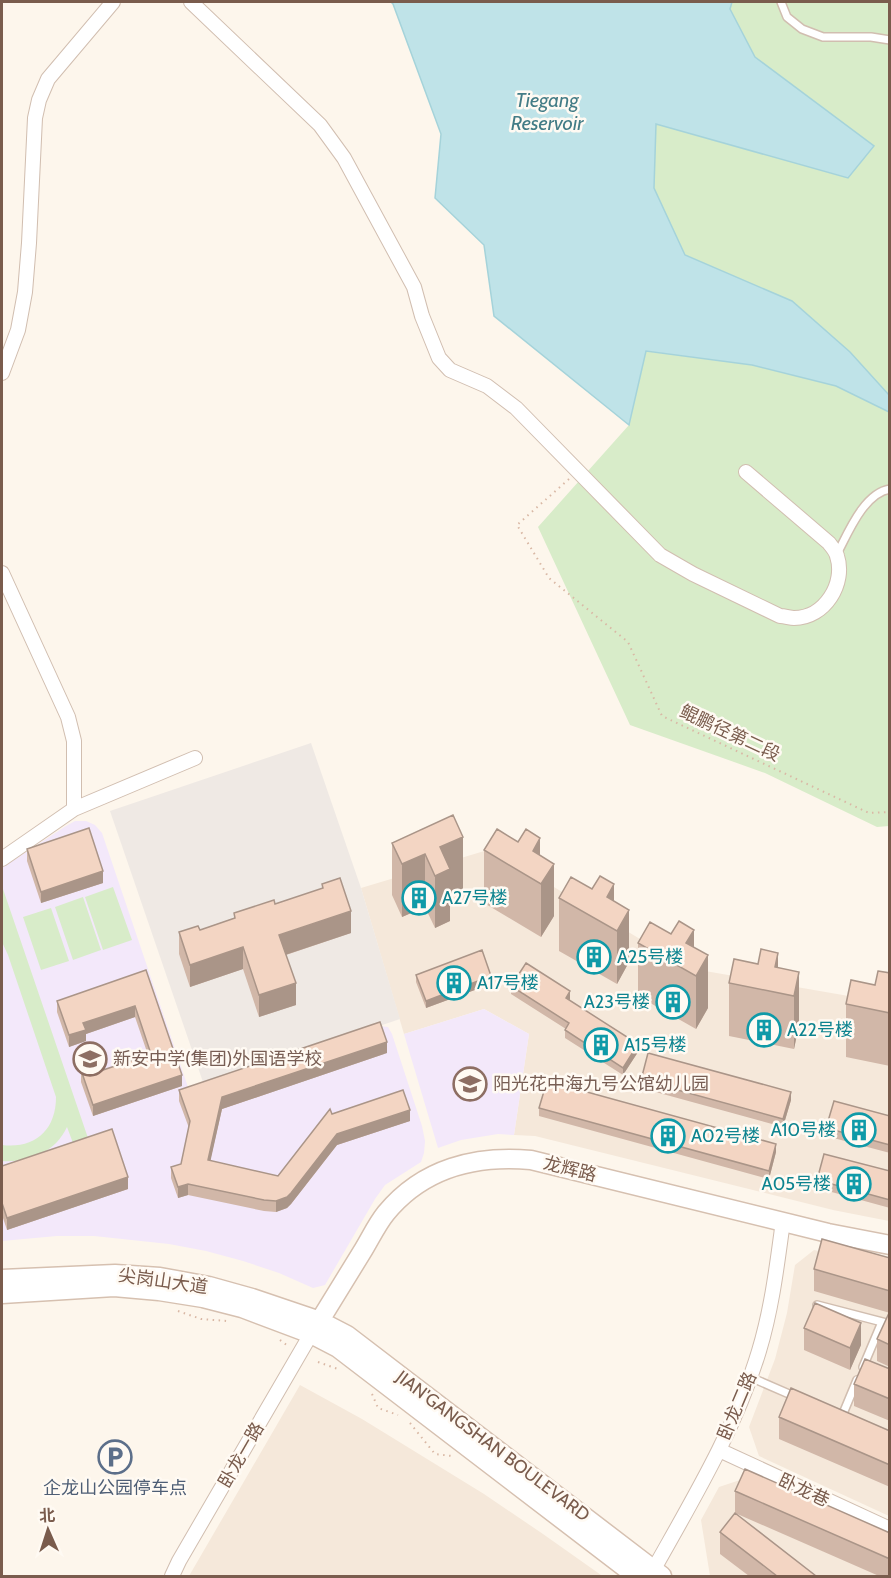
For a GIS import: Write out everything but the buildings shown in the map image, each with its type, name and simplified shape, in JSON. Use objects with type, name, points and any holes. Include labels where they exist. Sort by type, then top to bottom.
[{"type":"main road","name":"龙辉路","points":[[316,1328],[386,1214],[402,1197],[420,1183],[441,1172],[485,1159],[531,1160],[828,1233],[890,1245]]},
{"type":"main road","name":"尖岗山大道","points":[[2,1279],[115,1274],[160,1278],[209,1286],[252,1298],[316,1328]]},
{"type":"main road","name":"尖岗山大道","points":[[2,1294],[114,1287],[159,1291],[203,1298],[316,1328]]},
{"type":"main road","name":"JIAN'GANGSHAN BOULEVARD","points":[[316,1328],[348,1335],[655,1574]]},
{"type":"main road","name":"JIAN'GANGSHAN BOULEVARD","points":[[316,1328],[338,1348],[636,1576]]},
{"type":"street","points":[[2,373],[18,330],[25,292],[35,118],[39,100],[48,79],[113,2]]},
{"type":"street","points":[[191,2],[320,125],[338,150],[414,287],[422,316],[439,358],[450,370],[487,386],[516,408],[660,555],[780,616],[796,618],[822,608],[832,597],[838,581],[840,568],[837,554],[830,543],[746,472]]},
{"type":"street","points":[[2,573],[68,717],[74,741],[74,809]]},
{"type":"street","points":[[2,859],[74,809],[195,758]]},
{"type":"street","name":"卧龙二路","points":[[655,1574],[719,1450],[750,1377],[772,1298],[783,1221]]},
{"type":"street","name":"卧龙一路","points":[[172,1576],[316,1328]]},
{"type":"street","name":"卧龙巷","points":[[719,1450],[890,1529]]},
{"type":"lane","points":[[780,2],[787,17],[802,29],[823,37],[871,37],[890,40]]},
{"type":"lane","points":[[837,554],[862,508],[881,490],[890,489]]},
{"type":"lane","points":[[817,1305],[886,1323],[842,1416]]},
{"type":"lane","points":[[750,1377],[801,1399]]},
{"type":"lane","points":[[831,1412],[851,1420]]},
{"type":"path","name":"鲲鹏径第二段","points":[[578,471],[517,525],[549,578],[628,642],[662,716],[869,813],[890,812]]},
{"type":"path","points":[[176,1310],[191,1317],[233,1322]]},
{"type":"path","points":[[275,1337],[288,1346]]},
{"type":"shaded area","points":[[311,743],[361,888],[400,1019],[204,1085],[110,811]]},
{"type":"shaded area","name":"新安中学(集团)外国语学校","points":[[75,821],[86,821],[95,825],[102,833],[189,1090],[379,1026],[388,1027],[392,1034],[422,1126],[425,1141],[424,1153],[421,1162],[385,1185],[325,1285],[313,1288],[243,1261],[169,1244],[94,1236],[57,1236],[2,1241],[2,868]]},
{"type":"shaded area","points":[[491,849],[688,968],[889,1003],[889,1221],[833,1210],[535,1136],[514,1135],[529,1034],[484,1009],[404,1034],[361,888]]},
{"type":"shaded area","name":"阳光花中海九号公馆幼儿园","points":[[484,1009],[529,1034],[514,1135],[498,1134],[461,1140],[438,1148],[404,1034]]},
{"type":"shaded area","points":[[814,1250],[889,1266],[889,1516],[759,1456],[749,1427],[775,1359],[787,1313],[795,1265]]},
{"type":"shaded area","points":[[300,1385],[362,1419],[484,1494],[601,1576],[189,1576]]},
{"type":"shaded area","points":[[749,1477],[889,1576],[710,1576],[701,1520],[719,1487]]},
{"type":"green space","points":[[732,2],[889,2],[889,395],[850,352],[792,301],[684,255],[654,188],[656,124],[848,178],[874,146],[755,57],[730,9]]},
{"type":"green space","points":[[645,351],[752,365],[836,386],[889,412],[889,826],[877,827],[765,773],[630,725],[538,527],[629,425]]},
{"type":"green space","points":[[113,887],[132,940],[103,950],[85,897]]},
{"type":"green space","points":[[2,889],[88,1138],[73,1143],[67,1127],[62,1136],[48,1150],[31,1158],[12,1161],[2,1161],[2,1145],[24,1144],[41,1135],[52,1119],[56,1097],[2,942]]},
{"type":"green space","points":[[83,897],[101,950],[73,960],[55,907]]},
{"type":"green space","points":[[51,908],[69,961],[41,970],[23,917]]},
{"type":"water","name":"Tiegang Reservoir","points":[[391,2],[732,2],[730,9],[755,57],[874,146],[848,178],[656,124],[654,188],[685,255],[792,301],[850,352],[889,395],[889,412],[836,386],[752,365],[646,351],[629,425],[494,316],[484,245],[435,198],[441,134]]},
{"type":"place","name":"A27号楼","points":[[419,898]]},
{"type":"place","name":"A25号楼","points":[[594,957]]},
{"type":"place","name":"A17号楼","points":[[454,983]]},
{"type":"place","name":"A23号楼","points":[[673,1002]]},
{"type":"place","name":"A22号楼","points":[[764,1030]]},
{"type":"place","name":"A15号楼","points":[[601,1045]]},
{"type":"place","name":"新安中学(集团)外国语学校","points":[[90,1059]]},
{"type":"place","name":"阳光花中海九号公馆幼儿园","points":[[470,1084]]},
{"type":"place","name":"A10号楼","points":[[859,1130]]},
{"type":"place","name":"A02号楼","points":[[668,1136]]},
{"type":"place","name":"A05号楼","points":[[854,1184]]},
{"type":"place","name":"企龙山公园停车点","points":[[115,1457]]}]
